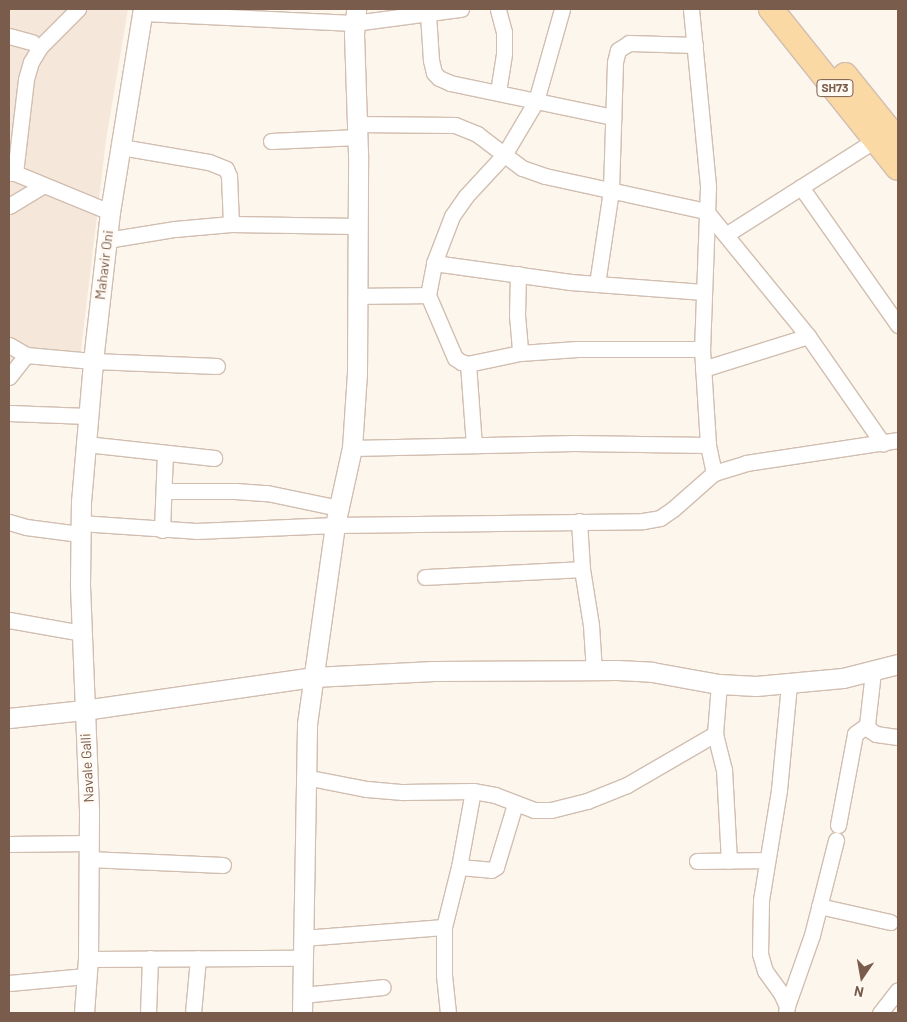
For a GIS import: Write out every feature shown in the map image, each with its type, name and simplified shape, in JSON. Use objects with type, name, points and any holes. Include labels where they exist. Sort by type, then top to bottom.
[{"type":"main road","name":"SH73","points":[[771,9],[887,140]]},
{"type":"main road","name":"SH73","points":[[789,9],[887,140],[898,168]]},
{"type":"street","points":[[78,9],[40,47],[31,62],[26,79],[12,173],[110,212]]},
{"type":"street","points":[[143,11],[355,16],[428,14],[461,9]]},
{"type":"street","points":[[498,9],[504,32],[504,53],[498,92]]},
{"type":"street","points":[[557,9],[536,101],[504,155],[466,196],[452,216],[434,263],[428,295],[455,358],[468,364],[520,353],[577,349],[702,349]]},
{"type":"street","points":[[691,9],[708,187],[702,349],[708,445],[714,473]]},
{"type":"street","name":"Mahavir Oni","points":[[80,529],[93,361],[110,212],[143,11]]},
{"type":"street","points":[[428,14],[434,73],[439,78],[450,83],[612,117]]},
{"type":"street","points":[[355,16],[357,373],[352,448],[337,516],[307,724],[302,1004],[383,986]]},
{"type":"street","points":[[9,36],[32,42]]},
{"type":"street","points":[[597,284],[610,190],[615,62],[618,50],[623,45],[629,43],[695,45]]},
{"type":"street","points":[[271,141],[357,131],[455,125],[477,134],[522,168],[545,176],[706,211],[808,336],[883,444]]},
{"type":"street","points":[[726,234],[801,187],[887,140]]},
{"type":"street","points":[[121,147],[209,162],[226,169],[229,176],[231,224]]},
{"type":"street","points":[[9,206],[42,186]]},
{"type":"street","points":[[801,187],[898,325]]},
{"type":"street","points":[[107,240],[175,229],[231,224],[357,226]]},
{"type":"street","points":[[434,263],[597,284],[703,292]]},
{"type":"street","points":[[518,274],[517,315],[520,353]]},
{"type":"street","points":[[357,296],[428,295]]},
{"type":"street","points":[[703,369],[808,336]]},
{"type":"street","points":[[9,345],[26,355],[93,361],[217,366]]},
{"type":"street","points":[[9,378],[26,355]]},
{"type":"street","points":[[468,364],[474,445]]},
{"type":"street","points":[[9,413],[88,416]]},
{"type":"street","points":[[9,522],[26,527],[234,531],[337,516],[643,521],[660,518],[714,473],[746,462],[883,444],[898,440]]},
{"type":"street","points":[[352,448],[574,443],[708,445]]},
{"type":"street","points":[[86,444],[214,458]]},
{"type":"street","points":[[162,530],[165,452]]},
{"type":"street","points":[[164,491],[267,493],[337,516]]},
{"type":"street","points":[[579,521],[582,569],[591,625],[594,671]]},
{"type":"street","name":"Navale Galli","points":[[80,529],[88,851],[87,967],[84,1013]]},
{"type":"street","points":[[425,577],[582,569]]},
{"type":"street","points":[[9,620],[83,633]]},
{"type":"street","points":[[9,718],[84,710],[313,677],[434,671],[652,672],[719,684],[756,686],[789,684],[873,672],[898,664]]},
{"type":"street","points":[[873,672],[867,726],[876,734],[898,736]]},
{"type":"street","points":[[719,684],[715,734],[725,777],[729,861]]},
{"type":"street","points":[[786,1010],[781,993],[765,971],[760,954],[761,900],[766,860],[779,790],[789,684]]},
{"type":"street","points":[[786,1010],[798,978],[819,906],[837,832],[855,734],[867,726]]},
{"type":"street","points":[[306,777],[367,789],[403,792],[473,791],[495,795],[534,810],[551,810],[587,801],[627,785],[715,734]]},
{"type":"street","points":[[448,1013],[444,976],[444,927],[459,867],[473,791]]},
{"type":"street","points":[[459,867],[491,870],[496,867],[515,804]]},
{"type":"street","points":[[9,844],[223,865]]},
{"type":"street","points":[[697,861],[766,860]]},
{"type":"street","points":[[819,906],[890,922]]},
{"type":"street","points":[[303,938],[444,927]]},
{"type":"street","points":[[9,983],[87,967],[150,958],[303,958]]},
{"type":"street","points":[[148,1013],[150,958]]},
{"type":"street","points":[[193,1013],[198,958]]},
{"type":"street","points":[[880,1013],[898,990]]},
{"type":"shaded area","points":[[9,9],[128,9],[106,140],[79,367],[9,361]]}]
